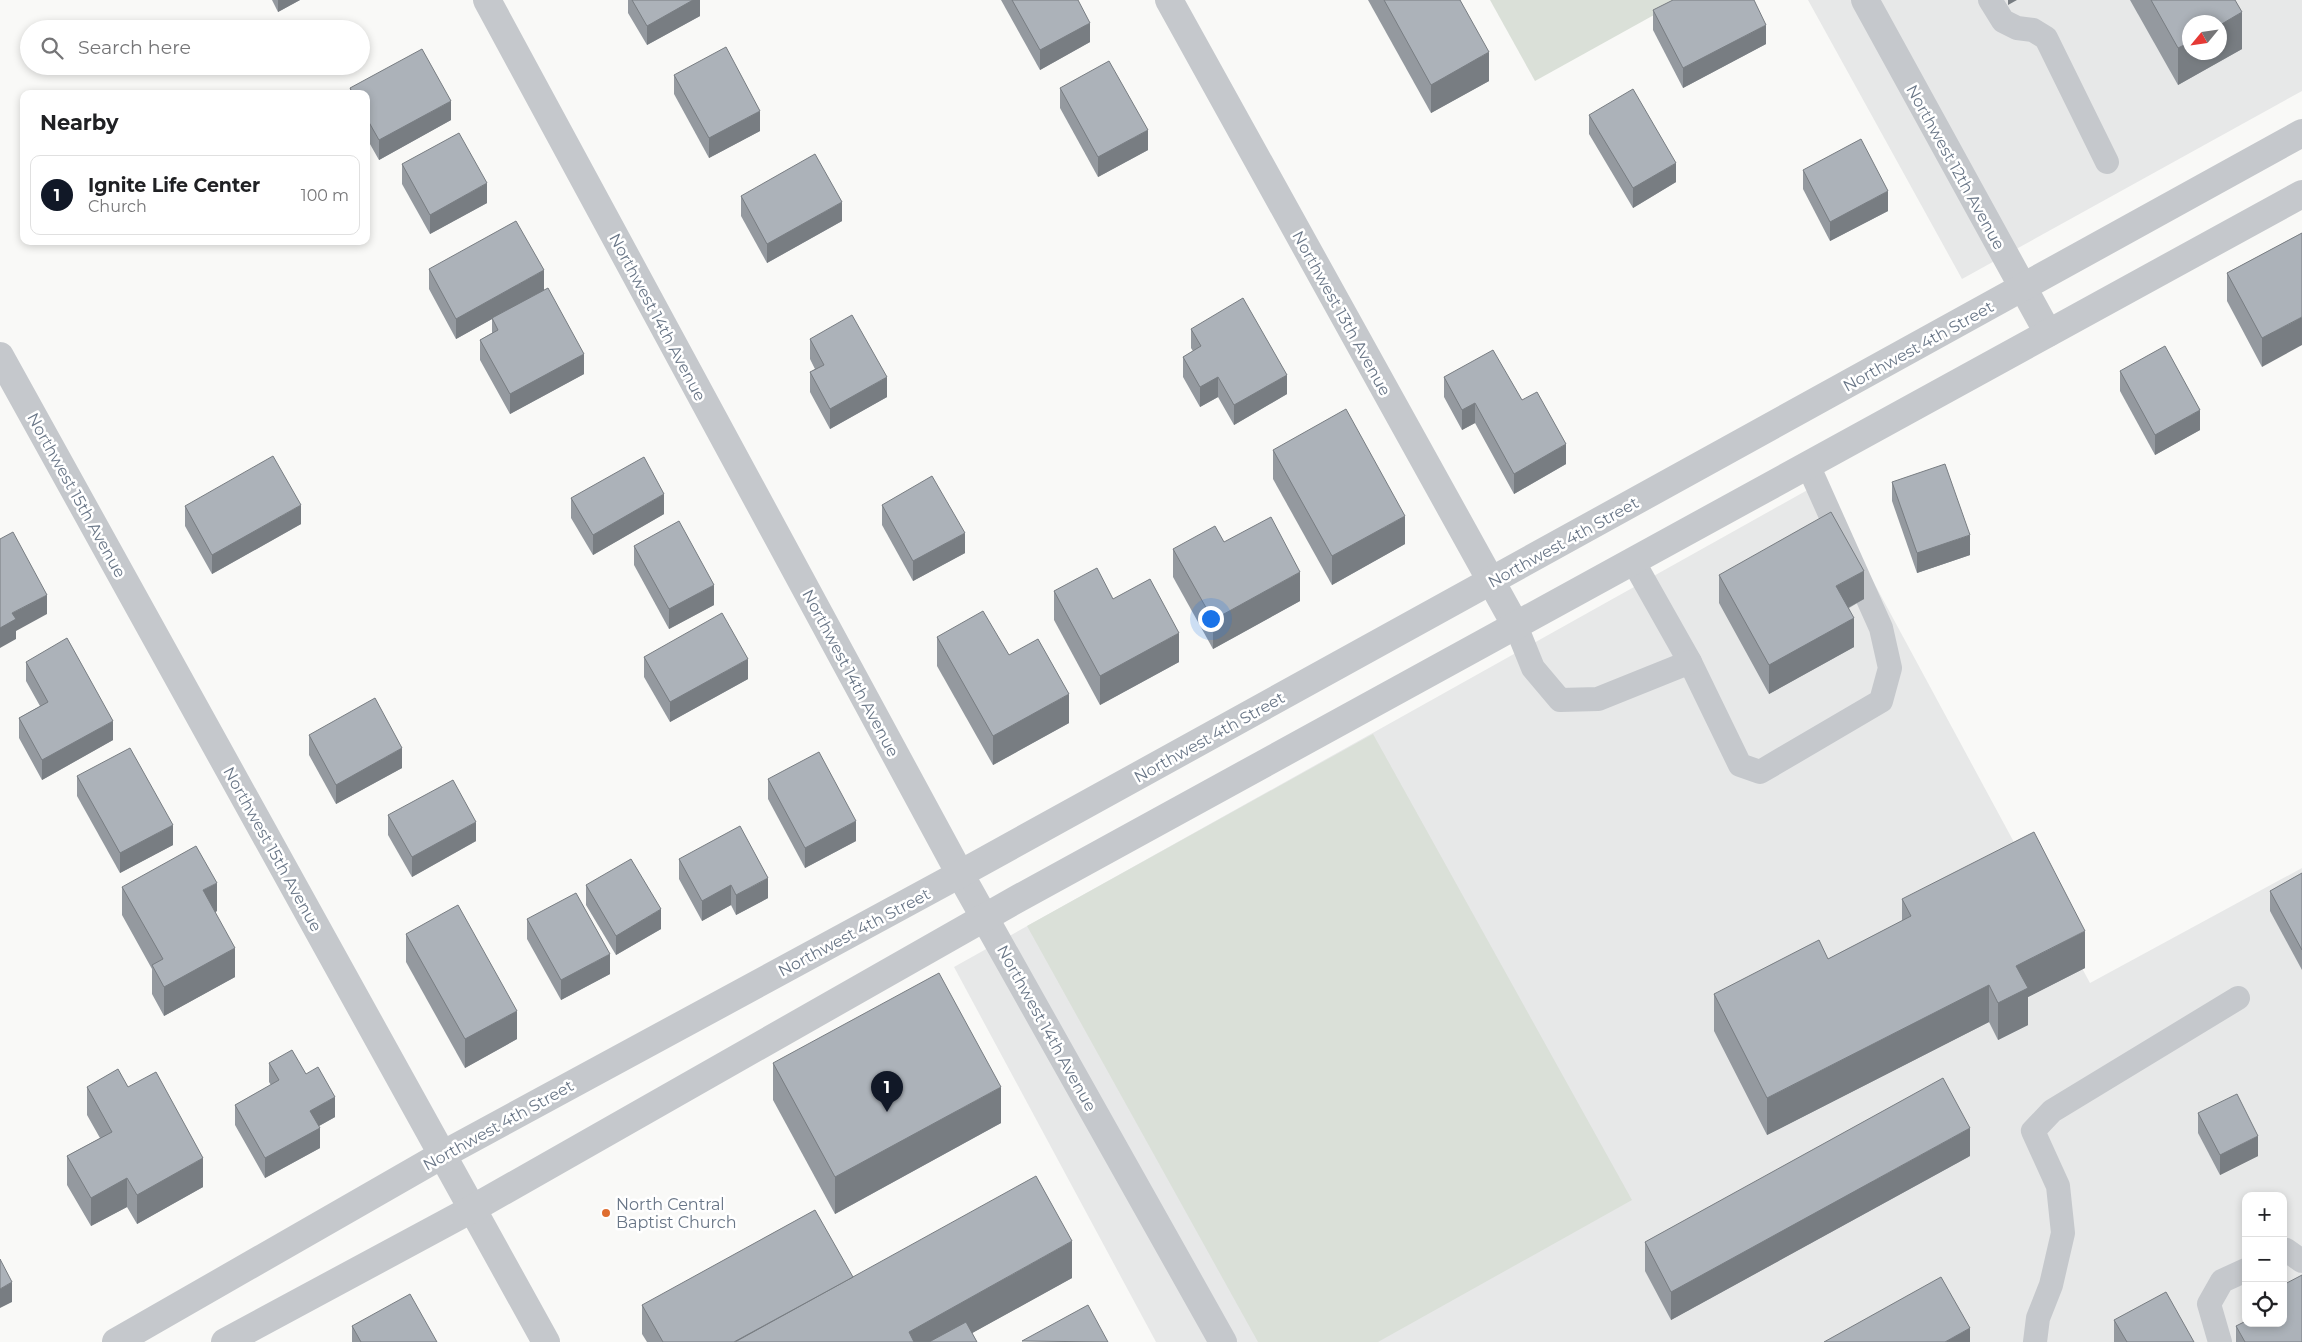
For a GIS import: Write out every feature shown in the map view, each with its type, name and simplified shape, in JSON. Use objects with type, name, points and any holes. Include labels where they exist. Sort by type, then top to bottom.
[{"type":"street","name":"Northwest 14th Avenue","points":[[487,0],[960,874],[1223,1342]]},
{"type":"street","name":"Northwest 13th Avenue","points":[[1169,0],[1516,626]]},
{"type":"street","name":"Northwest 12th Avenue","points":[[1864,0],[2048,333]]},
{"type":"street","name":"Northwest 4th Street","points":[[116,1342],[442,1155],[960,874],[2302,133]]},
{"type":"street","points":[[224,1342],[472,1209],[985,917],[2302,194]]},
{"type":"street","name":"Northwest 15th Avenue","points":[[0,356],[546,1342]]},
{"type":"lane","points":[[1990,0],[2003,21],[2017,28],[2033,30],[2046,38],[2107,162]]},
{"type":"lane","points":[[1633,560],[1690,662],[1740,764],[1760,772],[1881,701],[1890,668],[1881,628],[1808,465]]},
{"type":"lane","points":[[1516,626],[1533,668],[1560,700],[1598,699],[1690,662]]},
{"type":"lane","points":[[2035,1342],[2038,1318],[2051,1285],[2063,1233],[2058,1186],[2033,1132],[2052,1112],[2238,998]]},
{"type":"lane","points":[[2287,1251],[2302,1261]]},
{"type":"lane","points":[[2220,1342],[2209,1304],[2222,1281],[2242,1272]]},
{"type":"shaded area","points":[[1490,0],[1681,0],[1535,81]]},
{"type":"shaded area","points":[[1808,0],[2302,0],[2302,91],[1962,279]]},
{"type":"shaded area","points":[[1820,483],[2090,983],[2302,868],[2302,1342],[1156,1342],[954,967]]},
{"type":"shaded area","points":[[1373,734],[1632,1200],[1378,1342],[1258,1342],[1027,926]]},
{"type":"building","points":[[632,0],[693,0],[647,26]]},
{"type":"building","points":[[1012,0],[1078,0],[1090,23],[1040,50]]},
{"type":"building","points":[[1384,0],[1460,0],[1489,52],[1431,85]]},
{"type":"building","points":[[1673,0],[1754,0],[1766,25],[1683,68],[1653,10]]},
{"type":"building","points":[[2151,0],[2235,0],[2242,12],[2227,21],[2227,15],[2182,15],[2182,46],[2178,48]]},
{"type":"building","points":[[726,47],[760,111],[709,138],[674,75]]},
{"type":"building","points":[[422,49],[451,101],[379,140],[370,124],[370,90],[351,90],[350,88]]},
{"type":"building","points":[[1109,61],[1148,130],[1098,157],[1060,88]]},
{"type":"building","points":[[1633,89],[1676,163],[1633,188],[1589,115]]},
{"type":"building","points":[[459,133],[487,183],[430,215],[402,164]]},
{"type":"building","points":[[1861,139],[1888,191],[1830,222],[1803,170]]},
{"type":"building","points":[[815,154],[842,202],[767,244],[741,196]]},
{"type":"building","points":[[516,221],[544,270],[456,319],[429,269]]},
{"type":"building","points":[[2302,233],[2302,317],[2262,338],[2227,273]]},
{"type":"building","points":[[548,288],[584,354],[510,394],[480,340],[498,330],[492,318]]},
{"type":"building","points":[[1243,298],[1287,375],[1234,405],[1218,377],[1200,387],[1183,357],[1201,346],[1191,329]]},
{"type":"building","points":[[852,315],[887,377],[830,409],[810,372],[824,365],[810,339]]},
{"type":"building","points":[[2165,346],[2200,410],[2155,435],[2120,371]]},
{"type":"building","points":[[1493,350],[1522,400],[1537,392],[1566,444],[1514,474],[1475,403],[1462,410],[1444,377]]},
{"type":"building","points":[[1346,409],[1405,516],[1332,556],[1273,450]]},
{"type":"building","points":[[273,456],[301,505],[212,555],[185,506]]},
{"type":"building","points":[[644,457],[664,494],[593,535],[571,498]]},
{"type":"building","points":[[1945,464],[1970,535],[1917,553],[1892,482]]},
{"type":"building","points":[[932,476],[965,533],[913,561],[882,505]]},
{"type":"building","points":[[1831,512],[1864,571],[1836,586],[1854,618],[1769,665],[1719,575]]},
{"type":"building","points":[[1271,517],[1300,572],[1213,620],[1173,549],[1215,526],[1224,542]]},
{"type":"building","points":[[679,521],[714,585],[669,609],[634,546]]},
{"type":"building","points":[[13,532],[47,595],[12,613],[16,619],[0,628],[0,539]]},
{"type":"building","points":[[1097,568],[1113,599],[1150,579],[1179,633],[1100,676],[1054,591]]},
{"type":"building","points":[[983,611],[1009,655],[1038,639],[1069,694],[993,736],[937,637]]},
{"type":"building","points":[[722,613],[748,659],[670,702],[644,657]]},
{"type":"building","points":[[67,638],[113,721],[42,760],[19,718],[48,702],[26,662]]},
{"type":"building","points":[[375,698],[402,748],[336,785],[309,735]]},
{"type":"building","points":[[130,748],[173,825],[120,853],[77,776]]},
{"type":"building","points":[[819,752],[856,821],[805,848],[768,779]]},
{"type":"building","points":[[453,780],[476,822],[412,857],[388,815]]},
{"type":"building","points":[[740,826],[768,878],[736,895],[731,885],[702,901],[679,859]]},
{"type":"building","points":[[2034,832],[2085,931],[2016,966],[2028,988],[1998,1003],[1989,985],[1767,1098],[1714,994],[1819,940],[1828,959],[1911,916],[1902,899]]},
{"type":"building","points":[[196,846],[217,883],[203,890],[235,948],[164,987],[152,965],[163,959],[122,887]]},
{"type":"building","points":[[631,859],[661,909],[616,936],[586,885]]},
{"type":"building","points":[[2302,873],[2302,950],[2270,891]]},
{"type":"building","points":[[576,893],[610,954],[561,980],[527,919]]},
{"type":"building","points":[[458,905],[517,1011],[465,1039],[406,934]]},
{"type":"building","points":[[939,973],[1001,1087],[835,1177],[773,1063]]},
{"type":"building","points":[[292,1050],[306,1074],[318,1067],[335,1097],[310,1111],[320,1128],[265,1158],[235,1105],[279,1080],[269,1063]]},
{"type":"building","points":[[118,1069],[128,1087],[156,1072],[203,1158],[137,1195],[127,1178],[91,1198],[67,1156],[112,1132],[87,1087]]},
{"type":"building","points":[[1943,1078],[1970,1128],[1671,1292],[1645,1242]]},
{"type":"building","points":[[2237,1094],[2258,1136],[2220,1155],[2198,1113]]},
{"type":"building","points":[[1036,1176],[1072,1241],[909,1332],[914,1342],[735,1342]]},
{"type":"building","points":[[815,1210],[853,1277],[734,1342],[663,1342],[642,1305]]},
{"type":"building","points":[[0,1259],[12,1282],[0,1289]]},
{"type":"building","points":[[2302,1275],[2302,1342],[2245,1342],[2236,1326],[2242,1323],[2242,1327],[2287,1327],[2287,1283]]},
{"type":"building","points":[[1941,1277],[1970,1328],[1945,1342],[1824,1342]]},
{"type":"building","points":[[2166,1292],[2194,1342],[2127,1342],[2114,1320]]},
{"type":"building","points":[[410,1294],[437,1342],[361,1342],[352,1326]]},
{"type":"building","points":[[1088,1305],[1108,1342],[1022,1341]]},
{"type":"building","points":[[966,1322],[977,1342],[929,1342]]},
{"type":"place","name":"Ignite Life Center","points":[[887,1112]]},
{"type":"place","name":"North Central Baptist Church","points":[[606,1213]]}]
